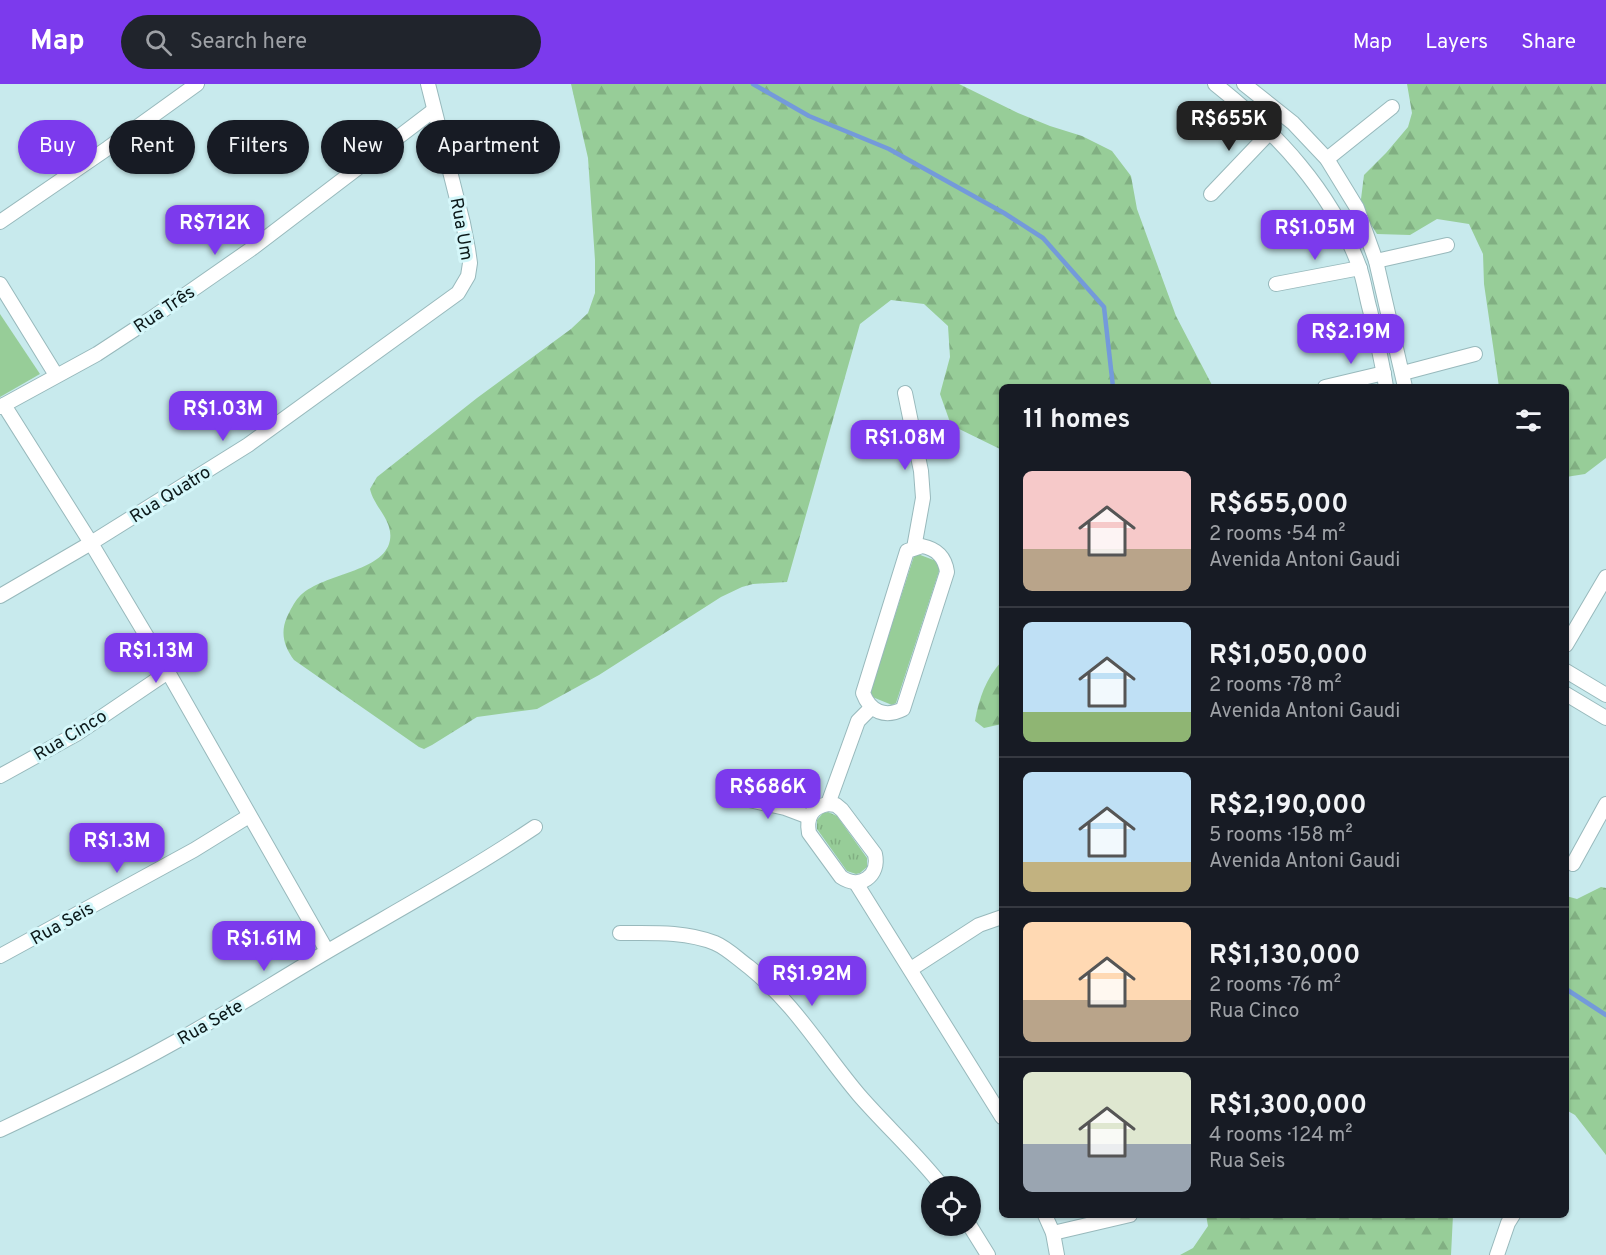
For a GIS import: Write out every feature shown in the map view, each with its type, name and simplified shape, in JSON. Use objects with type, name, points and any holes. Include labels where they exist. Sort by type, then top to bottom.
[{"type":"street","points":[[0,222],[197,84]]},
{"type":"street","name":"Rua Um","points":[[428,84],[464,223],[470,263],[464,285],[452,299]]},
{"type":"street","points":[[1215,84],[1270,131],[1299,161],[1327,199],[1346,234],[1360,268],[1386,384]]},
{"type":"street","points":[[1244,84],[1293,123],[1327,159],[1357,208],[1376,261],[1404,380],[1474,354]]},
{"type":"street","points":[[1327,159],[1392,107]]},
{"type":"street","name":"Rua Três","points":[[2,406],[97,354],[254,247],[434,110]]},
{"type":"street","points":[[1211,194],[1270,131]]},
{"type":"street","points":[[1376,261],[1447,245]]},
{"type":"street","points":[[1276,284],[1360,268]]},
{"type":"street","points":[[0,284],[56,375]]},
{"type":"street","name":"Rua Quatro","points":[[0,596],[91,543],[248,445],[452,299]]},
{"type":"street","points":[[1338,384],[1384,373]]},
{"type":"street","points":[[905,393],[921,471],[923,498],[914,548]]},
{"type":"street","points":[[2,406],[91,543],[168,672],[327,951]]},
{"type":"street","points":[[922,546],[937,552],[946,564],[947,572],[903,709],[887,714],[871,708],[863,693],[907,551],[922,546]]},
{"type":"street","points":[[1569,640],[1606,577]]},
{"type":"street","name":"Rua Cinco","points":[[0,776],[78,733],[168,672]]},
{"type":"street","points":[[1569,673],[1606,695]]},
{"type":"street","points":[[1569,696],[1606,718]]},
{"type":"street","points":[[828,804],[858,721],[871,708]]},
{"type":"street","points":[[736,797],[785,808],[809,817]]},
{"type":"street","points":[[828,804],[836,805],[842,810],[875,854],[877,862],[875,870],[864,882],[848,882],[841,877],[809,833],[807,825],[809,817],[820,805],[828,804]]},
{"type":"street","points":[[1573,864],[1606,804]]},
{"type":"street","name":"Rua Seis","points":[[0,956],[194,850],[249,816]]},
{"type":"street","name":"Rua Sete","points":[[0,1130],[173,1044],[251,999],[327,951],[490,858],[535,827]]},
{"type":"street","points":[[856,883],[999,1112]]},
{"type":"street","points":[[911,969],[980,925],[999,918]]},
{"type":"street","points":[[620,933],[652,933],[693,938],[715,943],[735,956],[767,982],[796,1012],[859,1095],[934,1176]]},
{"type":"street","points":[[1046,1218],[1053,1233],[1057,1255]]},
{"type":"street","points":[[1053,1233],[1117,1218]]},
{"type":"street","points":[[1497,1255],[1511,1218]]},
{"type":"street","points":[[976,1236],[988,1255]]},
{"type":"green space","points":[[571,84],[959,84],[1018,113],[1082,136],[1112,151],[1131,176],[1137,209],[1176,316],[1211,384],[999,384],[999,449],[951,425],[940,394],[950,357],[948,326],[924,304],[891,300],[860,324],[787,582],[742,587],[721,597],[599,675],[537,709],[477,717],[424,749],[294,660],[284,639],[285,623],[295,601],[308,589],[362,567],[383,554],[389,544],[390,529],[370,489],[377,477],[477,398],[571,329],[588,313],[595,293],[595,260],[588,158]]},
{"type":"green space","points":[[1407,84],[1606,84],[1606,458],[1585,474],[1569,477],[1569,384],[1499,384],[1484,284],[1483,254],[1469,224],[1437,219],[1410,235],[1377,234],[1360,207],[1364,175],[1408,127],[1412,113]]},
{"type":"green space","points":[[0,314],[40,374],[0,397]]},
{"type":"green space","points":[[915,553],[939,562],[941,565],[896,703],[892,705],[870,696],[870,693]]},
{"type":"green space","points":[[999,664],[999,725],[984,728],[975,721],[987,681]]},
{"type":"green space","points":[[828,812],[837,816],[867,858],[867,867],[860,873],[847,871],[817,829],[817,820],[823,813]]},
{"type":"green space","points":[[1601,887],[1606,888],[1606,1155],[1575,1115],[1569,1112],[1569,897],[1577,899]]},
{"type":"green space","points":[[1207,1218],[1453,1218],[1451,1255],[1180,1255],[1193,1248],[1208,1226]]},
{"type":"waterway","points":[[753,84],[809,116],[889,149],[1004,213],[1043,238],[1104,307],[1113,384]]},
{"type":"waterway","points":[[1569,991],[1606,1015]]}]
